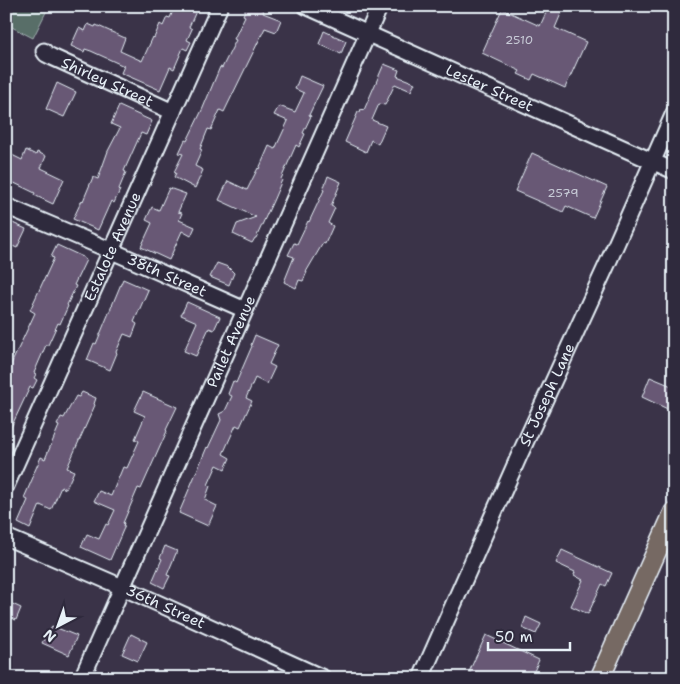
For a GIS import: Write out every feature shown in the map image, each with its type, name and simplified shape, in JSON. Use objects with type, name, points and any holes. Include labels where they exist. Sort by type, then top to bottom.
[{"type":"main road","points":[[600,678],[674,512]]},
{"type":"street","name":"Estalote Avenue","points":[[6,486],[220,6]]},
{"type":"street","name":"Lester Street","points":[[306,6],[674,171]]},
{"type":"street","name":"Pailet Avenue","points":[[82,678],[380,6]]},
{"type":"street","name":"Shirley Street","points":[[44,51],[52,57],[173,112]]},
{"type":"street","name":"St Joseph Lane","points":[[421,678],[674,113]]},
{"type":"street","name":"38th Street","points":[[6,206],[245,310]]},
{"type":"street","name":"36th Street","points":[[6,537],[323,678]]},
{"type":"green space","points":[[13,6],[49,6],[33,38],[6,24]]},
{"type":"building","points":[[175,6],[192,6],[197,9],[189,27],[192,29],[187,40],[191,42],[187,50],[183,48],[174,69],[170,67],[160,90],[121,73],[124,66],[91,51],[85,49],[84,52],[71,46],[79,28],[85,31],[88,24],[95,27],[96,25],[125,38],[120,51],[142,61],[160,24],[163,26],[167,17],[170,18]]},
{"type":"building","points":[[247,6],[255,6],[264,11],[263,13],[281,20],[276,32],[265,28],[224,112],[220,110],[211,130],[208,129],[195,166],[203,170],[195,188],[174,177],[176,173],[174,172],[183,154],[179,153],[203,108],[220,67],[222,68],[236,40],[234,39],[245,16],[243,15]]},
{"type":"building","points":[[549,6],[557,6],[563,9],[555,28],[586,42],[565,88],[534,74],[531,80],[518,74],[520,71],[482,53],[502,9],[540,26]]},
{"type":"building","points":[[324,31],[346,41],[341,54],[319,44]]},
{"type":"building","points":[[384,64],[399,70],[397,76],[415,83],[411,91],[395,84],[385,105],[379,104],[372,120],[386,126],[378,144],[371,140],[366,152],[345,142],[358,112],[361,109],[364,110]]},
{"type":"building","points":[[300,76],[323,86],[309,115],[311,116],[303,133],[305,134],[299,147],[296,145],[273,201],[252,243],[233,234],[237,224],[256,217],[219,200],[228,181],[247,190],[269,146],[275,149],[288,121],[274,115],[279,106],[295,112],[304,93],[295,89]]},
{"type":"building","points":[[57,83],[76,92],[64,117],[46,109]]},
{"type":"building","points":[[119,106],[152,121],[146,135],[141,133],[124,171],[126,172],[120,190],[114,203],[111,201],[98,230],[73,219],[93,177],[98,179],[108,151],[120,128],[111,124]]},
{"type":"building","points":[[26,150],[36,155],[37,152],[46,156],[41,168],[64,179],[53,204],[6,179],[6,152],[22,160]]},
{"type":"building","points":[[532,153],[607,187],[593,218],[566,206],[563,212],[515,191]]},
{"type":"building","points":[[328,176],[341,182],[331,206],[335,208],[328,223],[333,226],[325,244],[323,243],[306,272],[303,281],[299,280],[296,288],[284,282],[294,257],[288,255],[294,243],[297,244],[309,222],[324,190]]},
{"type":"building","points":[[169,188],[186,194],[178,212],[182,213],[179,220],[195,227],[191,236],[182,231],[169,260],[141,247],[152,223],[146,220],[152,207],[159,210]]},
{"type":"building","points":[[6,220],[26,229],[17,248],[6,243]]},
{"type":"building","points":[[57,245],[86,260],[74,285],[76,286],[60,324],[58,323],[48,345],[46,345],[34,373],[36,374],[34,378],[37,380],[33,388],[30,387],[6,438],[6,375],[35,313],[30,310],[54,258],[51,257]]},
{"type":"building","points":[[217,263],[228,267],[234,273],[229,285],[210,277]]},
{"type":"building","points":[[123,279],[148,290],[134,322],[137,324],[132,337],[124,334],[110,370],[87,360],[94,343],[96,344]]},
{"type":"building","points":[[187,302],[220,317],[214,330],[209,328],[196,356],[184,351],[197,322],[181,315]]},
{"type":"building","points":[[255,335],[278,345],[269,364],[275,367],[267,384],[255,378],[246,398],[252,401],[240,427],[236,425],[223,454],[230,458],[225,469],[217,465],[208,485],[210,486],[205,500],[217,506],[208,526],[179,513],[207,447],[221,420],[219,414],[225,411],[232,396],[228,394],[233,381],[236,383]]},
{"type":"building","points":[[650,377],[674,387],[674,412],[642,397]]},
{"type":"building","points":[[82,392],[96,398],[95,405],[67,468],[74,471],[66,489],[61,487],[51,510],[40,505],[30,529],[18,523],[28,500],[24,498],[41,457],[45,459],[61,417],[64,418],[76,396],[79,397]]},
{"type":"building","points":[[143,392],[177,407],[141,489],[138,488],[123,523],[123,526],[125,526],[110,560],[81,547],[87,534],[99,539],[115,510],[94,501],[99,491],[111,496],[123,467],[127,468],[139,441],[135,439],[145,416],[134,411]]},
{"type":"building","points":[[165,546],[177,551],[167,575],[170,576],[164,588],[152,582],[162,559],[160,558]]},
{"type":"building","points":[[562,550],[612,573],[606,586],[602,584],[588,614],[571,606],[583,580],[574,575],[575,572],[556,563]]},
{"type":"building","points":[[6,601],[21,608],[16,620],[6,617]]},
{"type":"building","points":[[526,617],[541,624],[536,634],[522,628]]},
{"type":"building","points":[[52,626],[77,636],[69,655],[42,643],[46,635],[48,636]]},
{"type":"building","points":[[131,634],[147,642],[138,661],[122,654]]},
{"type":"building","points":[[486,635],[539,660],[531,678],[480,678],[469,672]]}]
